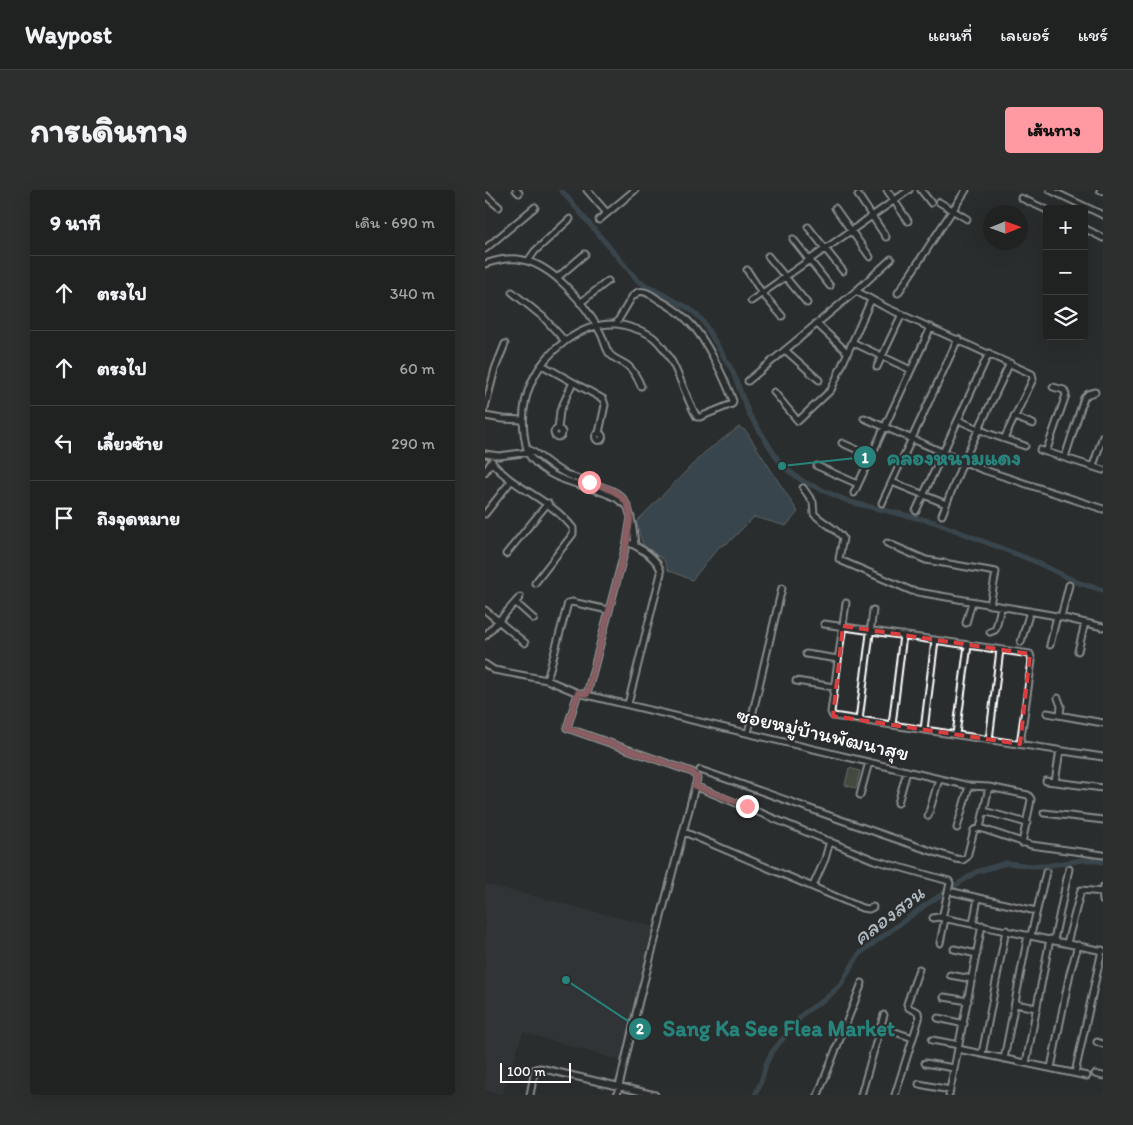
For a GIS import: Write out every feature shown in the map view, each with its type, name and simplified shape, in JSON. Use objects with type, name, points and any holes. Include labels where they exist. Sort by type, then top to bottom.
[{"type":"street","points":[[599,220],[635,190]]},
{"type":"street","points":[[887,190],[908,222]]},
{"type":"street","points":[[751,301],[909,190]]},
{"type":"street","points":[[921,190],[931,203]]},
{"type":"street","points":[[898,293],[966,190]]},
{"type":"street","points":[[1050,190],[1103,215]]},
{"type":"street","points":[[589,191],[607,213]]},
{"type":"street","points":[[485,195],[499,207]]},
{"type":"street","points":[[858,195],[886,237]]},
{"type":"street","points":[[1021,198],[1043,208]]},
{"type":"street","points":[[939,202],[967,219]]},
{"type":"street","points":[[485,249],[535,207]]},
{"type":"street","points":[[835,208],[870,257]]},
{"type":"street","points":[[528,261],[535,251],[571,219]]},
{"type":"street","points":[[808,227],[843,271]]},
{"type":"street","points":[[1088,230],[1103,238]]},
{"type":"street","points":[[793,239],[830,286]]},
{"type":"street","points":[[557,278],[585,254]]},
{"type":"street","points":[[768,256],[807,303]]},
{"type":"street","points":[[485,264],[506,258],[528,261],[551,273],[569,289],[580,303],[596,326],[610,355],[629,367],[641,386]]},
{"type":"street","points":[[747,381],[856,291],[891,259]]},
{"type":"street","points":[[747,270],[763,293],[783,316]]},
{"type":"street","points":[[580,303],[608,281]]},
{"type":"street","points":[[856,291],[901,314],[1030,372],[1033,376],[1004,439]]},
{"type":"street","points":[[512,292],[543,317],[565,341]]},
{"type":"street","points":[[616,324],[632,297],[638,292],[645,292],[666,304],[690,323],[697,332],[708,349],[732,402],[697,417],[674,365],[659,343],[646,333],[616,324],[596,326],[579,333],[565,341],[542,365],[532,380],[523,405],[525,437],[529,450],[566,474],[613,490],[623,497],[633,524],[635,545]]},
{"type":"street","points":[[774,392],[796,421],[800,421],[831,390],[871,300]]},
{"type":"street","points":[[877,367],[901,314]]},
{"type":"street","points":[[816,323],[847,352]]},
{"type":"street","points":[[854,493],[931,327]]},
{"type":"street","points":[[883,503],[958,340]]},
{"type":"street","points":[[852,342],[911,370]]},
{"type":"street","points":[[485,408],[495,369],[505,344]]},
{"type":"street","points":[[785,350],[819,380]]},
{"type":"street","points":[[916,511],[989,353]]},
{"type":"street","points":[[942,515],[963,462],[1009,363]]},
{"type":"street","points":[[542,365],[604,401],[599,433]]},
{"type":"street","points":[[558,429],[560,411],[573,382]]},
{"type":"street","points":[[1046,452],[1066,395],[1064,390],[1053,387]]},
{"type":"street","points":[[1065,458],[1084,398],[1087,394],[1095,392]]},
{"type":"street","points":[[485,416],[502,420],[523,420]]},
{"type":"street","points":[[1015,417],[1033,424]]},
{"type":"street","points":[[864,418],[963,462],[1023,484],[1103,509]]},
{"type":"street","points":[[958,420],[1025,446]]},
{"type":"street","points":[[1093,466],[1103,436]]},
{"type":"street","points":[[842,443],[871,456]]},
{"type":"street","points":[[485,454],[495,456],[529,450]]},
{"type":"street","points":[[1040,450],[1103,470]]},
{"type":"street","points":[[485,472],[495,456]]},
{"type":"street","points":[[491,462],[511,481],[548,503],[564,517],[573,531],[535,583]]},
{"type":"street","points":[[817,466],[858,484]]},
{"type":"street","points":[[485,514],[511,481]]},
{"type":"street","points":[[892,482],[947,504]]},
{"type":"street","points":[[803,488],[813,502],[814,514],[821,521],[836,530],[843,538],[840,560],[906,590],[1030,611],[1103,627]]},
{"type":"street","points":[[506,554],[548,503]]},
{"type":"street","points":[[587,694],[627,542],[631,517]]},
{"type":"street","points":[[627,542],[635,545],[658,563],[661,572],[627,704]]},
{"type":"street","points":[[887,543],[926,560],[996,572],[990,605]]},
{"type":"street","points":[[1050,645],[1069,585]]},
{"type":"street","points":[[748,732],[782,588]]},
{"type":"street","points":[[485,636],[520,597]]},
{"type":"street","points":[[547,680],[568,603],[572,602],[608,610]]},
{"type":"street","points":[[966,623],[972,602]]},
{"type":"street","points":[[516,603],[534,619]]},
{"type":"street","points":[[846,603],[832,715],[1103,757]]},
{"type":"street","points":[[990,632],[996,628],[1001,607]]},
{"type":"street","points":[[485,610],[525,643]]},
{"type":"street","points":[[859,720],[873,610]]},
{"type":"street","points":[[1021,642],[1030,611]]},
{"type":"street","points":[[1078,651],[1085,622]]},
{"type":"street","points":[[824,624],[1028,653],[1031,656],[1020,744]]},
{"type":"street","points":[[892,725],[903,635]]},
{"type":"street","points":[[924,730],[935,640]]},
{"type":"street","points":[[956,734],[968,645]]},
{"type":"street","points":[[989,740],[1000,650]]},
{"type":"street","points":[[806,654],[838,659]]},
{"type":"street","name":"ซอยหมู่บ้านพัฒนาสุข","points":[[485,664],[493,670],[547,680],[578,693],[748,732],[938,779],[1028,795],[1030,802],[1022,843]]},
{"type":"street","points":[[796,681],[834,687]]},
{"type":"street","points":[[578,693],[567,728],[692,772],[697,778],[639,1001],[617,1095]]},
{"type":"street","points":[[1059,698],[1061,706],[1060,715]]},
{"type":"street","points":[[1047,713],[1103,722]]},
{"type":"street","points":[[1055,782],[1060,750]]},
{"type":"street","points":[[861,795],[869,762]]},
{"type":"street","points":[[700,770],[899,841],[956,859],[963,860],[967,857],[974,830],[981,828],[1022,843],[1103,854]]},
{"type":"street","points":[[898,803],[906,771]]},
{"type":"street","points":[[928,816],[938,779]]},
{"type":"street","points":[[1046,780],[1103,788]]},
{"type":"street","points":[[695,786],[880,862],[950,883],[940,943]]},
{"type":"street","points":[[957,828],[969,786]]},
{"type":"street","points":[[981,828],[989,787]]},
{"type":"street","points":[[984,811],[1027,823]]},
{"type":"street","points":[[1043,813],[1103,820]]},
{"type":"street","points":[[684,832],[862,908],[869,909],[873,907]]},
{"type":"street","points":[[813,886],[825,859],[830,841]]},
{"type":"street","points":[[1026,1063],[1069,868]]},
{"type":"street","points":[[1004,1058],[1030,935],[1046,872]]},
{"type":"street","points":[[1067,943],[1081,890],[1103,890],[1103,901]]},
{"type":"street","points":[[953,892],[1036,910]]},
{"type":"street","points":[[973,924],[978,898]]},
{"type":"street","points":[[933,918],[982,925],[1103,950],[1075,1073]]},
{"type":"street","points":[[919,1084],[950,1093],[982,925]]},
{"type":"street","points":[[982,1054],[1006,930]]},
{"type":"street","points":[[1051,1068],[1070,973],[1078,945]]},
{"type":"street","points":[[954,949],[977,954]]},
{"type":"street","points":[[895,1095],[919,1014],[908,1007],[907,1003],[919,969]]},
{"type":"street","points":[[950,975],[973,979]]},
{"type":"street","points":[[818,1095],[862,983]]},
{"type":"street","points":[[944,997],[968,1001]]},
{"type":"street","points":[[1015,1004],[1037,1008]]},
{"type":"street","points":[[861,1095],[884,1015]]},
{"type":"street","points":[[938,1018],[964,1024]]},
{"type":"street","points":[[880,1027],[913,1038]]},
{"type":"street","points":[[932,1040],[982,1054],[1087,1076]]},
{"type":"street","points":[[925,1063],[954,1068]]},
{"type":"street","points":[[530,1095],[534,1072],[538,1068],[655,1095]]},
{"type":"street","points":[[1095,1074],[1103,1076]]},
{"type":"highlighted area","points":[[843,626],[1030,654],[1020,744],[833,716]]},
{"type":"shaded area","points":[[485,884],[659,928],[625,1062],[523,1032],[502,1095],[485,1091]]},
{"type":"green space","points":[[849,768],[860,771],[856,788],[845,785]]},
{"type":"water","points":[[739,427],[746,431],[798,512],[786,526],[754,517],[728,543],[719,547],[692,580],[668,570],[664,560],[643,545],[636,522],[704,453]]},
{"type":"waterway","points":[[561,190],[638,281],[690,309],[702,320],[732,370],[749,414],[782,466],[804,482],[850,502],[934,522],[1034,561],[1079,583],[1103,590]]},
{"type":"waterway","name":"คลองสวน","points":[[755,1095],[772,1052],[804,1013],[840,986],[859,954],[924,906],[976,872],[1006,863],[1045,866],[1083,860],[1103,862]]},
{"type":"place","name":"คลองหนามแดง","points":[[782,466]]},
{"type":"place","name":"Sang Ka See Flea Market","points":[[566,980]]},
{"type":"route","points":[[589,482],[607,487],[623,497],[631,517],[627,542],[587,694],[578,693],[567,728],[692,772],[697,778],[695,786],[747,806]]}]
